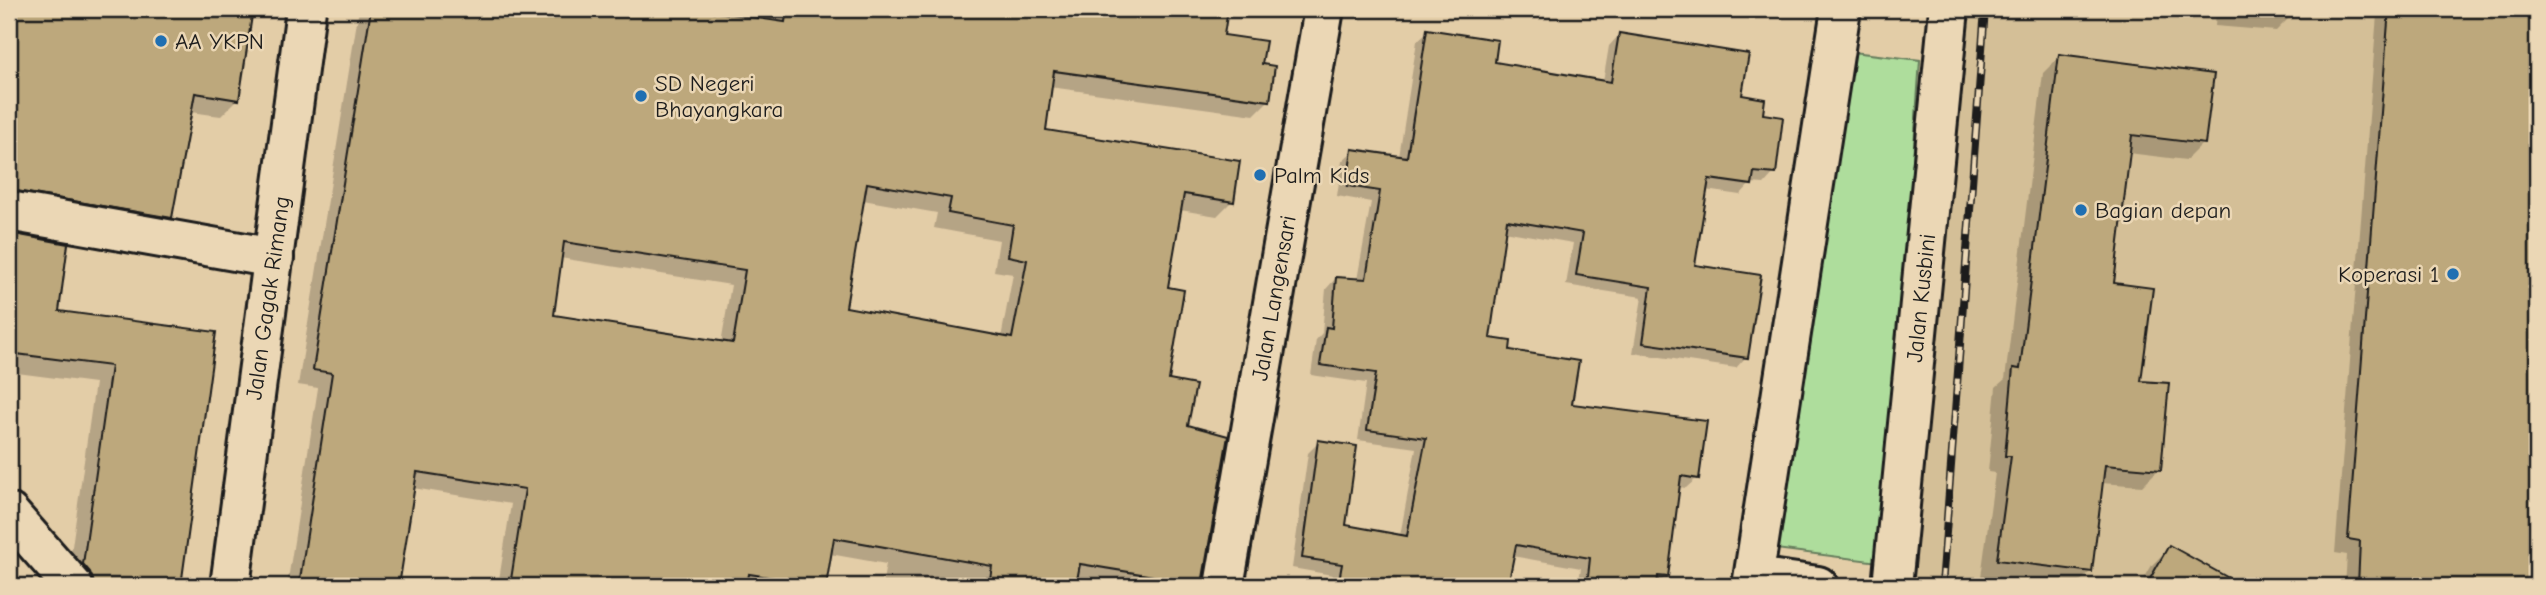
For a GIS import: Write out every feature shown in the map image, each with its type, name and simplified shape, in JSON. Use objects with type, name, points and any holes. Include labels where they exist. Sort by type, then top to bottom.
[{"type":"street","name":"Jalan Gagak Rimang","points":[[230,586],[306,9]]},
{"type":"street","name":"Jalan Langensari","points":[[1224,586],[1324,9]]},
{"type":"street","points":[[1818,586],[1753,582],[1841,9]]},
{"type":"street","name":"Jalan Kusbini","points":[[1892,586],[1949,9]]},
{"type":"street","points":[[9,211],[274,258]]},
{"type":"street","points":[[9,513],[73,586]]},
{"type":"shaded area","points":[[1955,9],[2537,9],[2537,586],[1903,586]]},
{"type":"green space","points":[[1827,49],[1920,60],[1878,562],[1768,548]]},
{"type":"building","points":[[9,9],[253,9],[239,100],[195,93],[172,218],[9,190]]},
{"type":"building","points":[[371,9],[696,9],[785,22],[787,9],[1228,9],[1224,35],[1266,41],[1262,64],[1275,66],[1270,101],[1054,71],[1046,130],[1240,161],[1234,202],[1184,194],[1168,287],[1184,290],[1169,380],[1196,385],[1188,425],[1228,436],[1202,584],[1080,564],[1076,586],[989,586],[992,566],[834,538],[826,586],[749,574],[747,586],[510,586],[525,489],[417,472],[399,586],[299,586],[332,373],[313,370]],"holes":[[[867,183],[951,198],[948,213],[1013,225],[1008,256],[1027,260],[1012,338],[846,307]],[[564,242],[745,270],[733,343],[554,315]]]},
{"type":"building","name":"Koperasi 1","points":[[2389,9],[2537,9],[2537,586],[2358,586],[2360,541],[2348,539]]},
{"type":"building","points":[[1427,29],[1498,40],[1495,62],[1611,82],[1619,33],[1749,54],[1742,95],[1765,99],[1763,114],[1783,117],[1776,174],[1754,172],[1752,185],[1709,179],[1695,265],[1761,275],[1748,358],[1643,343],[1651,287],[1576,275],[1583,233],[1507,220],[1490,338],[1511,341],[1510,350],[1579,361],[1572,404],[1707,421],[1699,479],[1681,476],[1668,577],[1658,576],[1657,586],[1587,586],[1590,558],[1516,545],[1508,586],[1338,586],[1342,564],[1302,558],[1318,440],[1357,446],[1346,525],[1407,536],[1426,438],[1367,430],[1376,373],[1320,365],[1326,327],[1332,328],[1336,277],[1366,279],[1380,191],[1347,186],[1352,149],[1407,157]]},
{"type":"building","points":[[2059,54],[2214,74],[2205,144],[2132,135],[2114,283],[2153,288],[2141,381],[2169,383],[2161,470],[2105,465],[2092,572],[1997,560],[2011,456],[2005,456],[2013,368],[2020,369]]},
{"type":"building","points":[[9,233],[68,244],[59,311],[216,332],[181,586],[94,584],[90,572],[83,564],[111,366],[9,353]]},
{"type":"building","points":[[2169,545],[2243,586],[2146,586]]},
{"type":"railway","points":[[1942,586],[1985,9]]},
{"type":"place","name":"AA YKPN","points":[[161,41]]},
{"type":"place","name":"SD Negeri Bhayangkara","points":[[641,96]]},
{"type":"place","name":"Palm Kids","points":[[1260,175]]},
{"type":"place","name":"Bagian depan","points":[[2081,210]]},
{"type":"place","name":"Koperasi 1","points":[[2453,274]]}]
